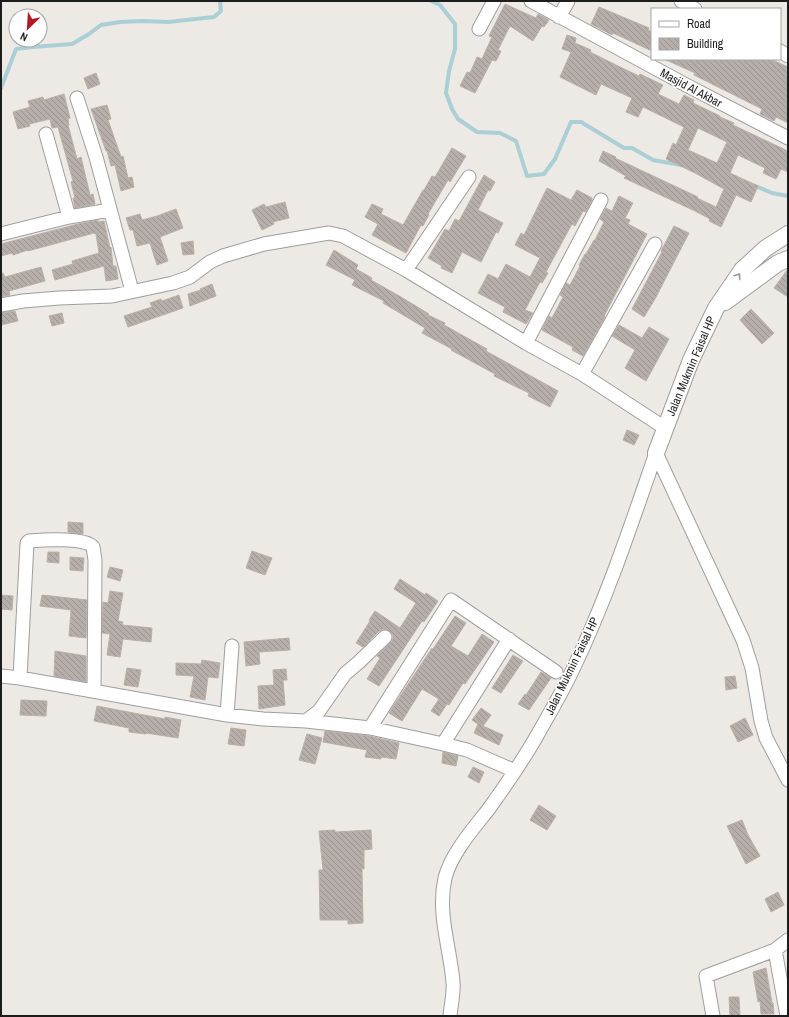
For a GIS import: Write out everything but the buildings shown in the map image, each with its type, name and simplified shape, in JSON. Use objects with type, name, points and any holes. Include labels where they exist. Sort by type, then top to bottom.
[{"type":"street","points":[[479,29],[494,1]]},
{"type":"street","name":"Masjid Al Akbar","points":[[531,1],[686,85],[788,138]]},
{"type":"street","points":[[559,17],[568,1]]},
{"type":"street","points":[[681,1],[693,8]]},
{"type":"street","points":[[76,98],[96,157],[132,291]]},
{"type":"street","points":[[46,134],[68,217]]},
{"type":"street","points":[[406,270],[469,177]]},
{"type":"street","points":[[526,342],[601,200]]},
{"type":"street","points":[[1,234],[68,217],[110,210]]},
{"type":"street","points":[[1,305],[23,301],[59,298],[112,296],[173,283],[190,277],[210,262],[223,256],[264,244],[329,233],[343,236],[406,270],[582,374],[665,428]]},
{"type":"street","name":"Jalan Mukmin Faisal HP","points":[[450,1016],[453,984],[443,922],[442,901],[445,877],[454,857],[465,840],[494,801],[538,734],[574,668],[594,623],[631,527],[656,453],[691,360],[716,308],[742,270],[766,248],[788,234]]},
{"type":"street","points":[[582,374],[655,244]]},
{"type":"street","name":"Jalan Mukmin Faisal HP","points":[[716,308],[783,261]]},
{"type":"street","points":[[656,453],[743,640],[752,668],[761,721],[766,738],[788,780]]},
{"type":"street","points":[[20,678],[27,543],[29,541],[62,540],[88,543],[93,547],[95,560],[94,691]]},
{"type":"street","points":[[370,728],[451,600],[556,672]]},
{"type":"street","points":[[306,721],[319,712],[345,674],[385,637]]},
{"type":"street","points":[[443,744],[509,639]]},
{"type":"street","points":[[226,715],[232,646]]},
{"type":"street","points":[[1,676],[20,678],[226,715],[263,719],[306,721],[370,728],[467,750],[515,770]]},
{"type":"street","points":[[713,1016],[706,976],[776,950],[788,940]]},
{"type":"street","points":[[776,950],[787,1016]]},
{"type":"waterway","points":[[1,88],[16,49],[72,44],[101,25],[120,22],[168,22],[214,17],[221,11],[220,1]]},
{"type":"waterway","points":[[431,1],[440,5],[455,24],[455,49],[449,71],[446,93],[452,109],[458,119],[477,132],[500,133],[516,141],[527,176],[544,174],[555,159],[571,122],[581,122],[624,148],[632,148],[653,160],[681,165]]},
{"type":"waterway","points":[[753,185],[772,193],[788,196]]}]
